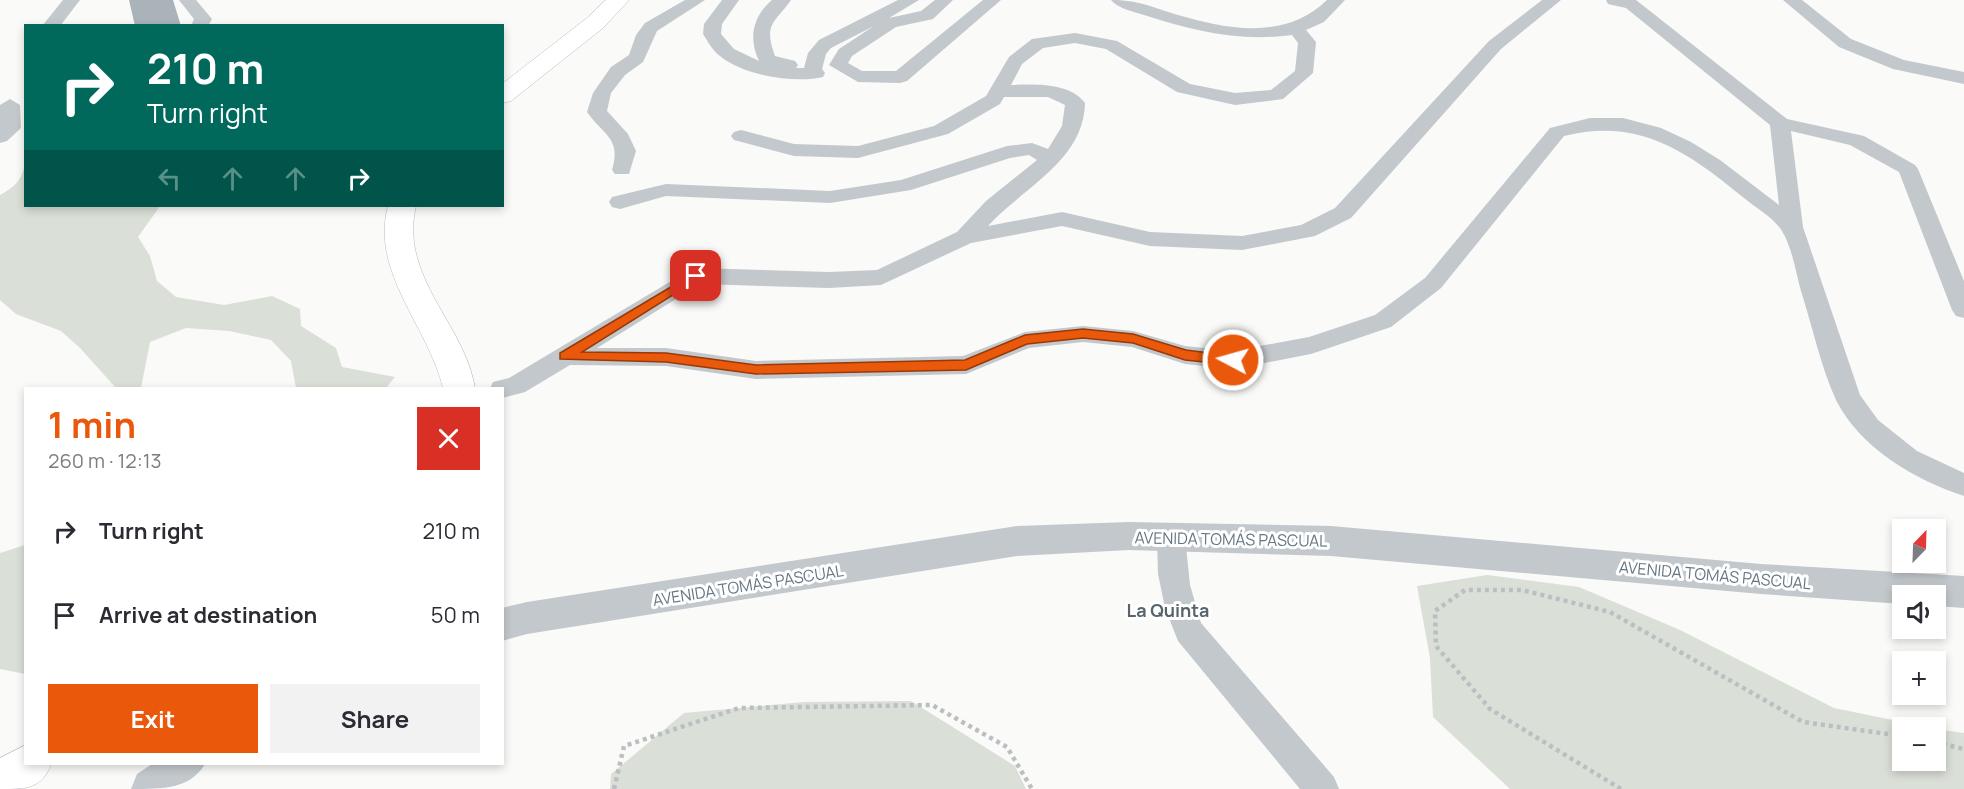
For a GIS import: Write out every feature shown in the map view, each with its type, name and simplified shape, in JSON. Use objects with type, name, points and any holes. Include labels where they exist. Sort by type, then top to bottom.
[{"type":"main road","points":[[504,94],[612,2]]},
{"type":"main road","points":[[402,207],[397,234],[407,274],[434,321],[457,374],[459,387]]},
{"type":"main road","points":[[0,783],[28,765]]},
{"type":"street","points":[[52,24],[72,0]]},
{"type":"street","points":[[187,0],[203,19],[200,24]]},
{"type":"street","points":[[622,170],[628,155],[624,143],[597,112],[602,93],[618,70],[637,58],[645,35],[651,27],[697,0]]},
{"type":"street","points":[[731,0],[713,24],[712,34],[728,54],[786,72],[816,73],[813,69],[818,52],[825,44],[910,0]]},
{"type":"street","points":[[783,0],[771,9],[761,22],[760,42],[767,59],[776,63],[813,69]]},
{"type":"street","points":[[945,0],[927,15],[890,23],[845,53],[838,65],[858,76],[900,77],[993,0]]},
{"type":"street","points":[[1119,0],[1203,26],[1257,34],[1304,28],[1328,12],[1336,0]]},
{"type":"street","points":[[504,389],[516,386],[696,276],[829,280],[881,277],[965,237],[1062,219],[1150,239],[1242,243],[1306,231],[1343,213],[1495,45],[1553,0]]},
{"type":"street","points":[[1614,0],[1632,4],[1780,123],[1857,140],[1908,169],[1964,310]]},
{"type":"street","points":[[1791,0],[1845,43],[1899,65],[1964,78]]},
{"type":"street","points":[[741,136],[794,150],[858,152],[941,129],[993,100],[1015,61],[1038,43],[1075,38],[1111,45],[1184,88],[1235,99],[1276,95],[1304,73],[1307,42],[1296,29]]},
{"type":"street","points":[[965,237],[994,206],[1051,159],[1064,144],[1075,116],[1075,103],[1066,96],[1045,91],[998,91]]},
{"type":"street","points":[[0,137],[11,128],[18,106]]},
{"type":"street","points":[[564,356],[666,357],[768,369],[966,365],[1025,340],[1083,333],[1133,339],[1185,355],[1233,360],[1311,345],[1383,321],[1433,283],[1557,132],[1579,123],[1602,123],[1646,129],[1696,152],[1792,227]]},
{"type":"street","points":[[1780,123],[1792,227],[1848,398],[1869,427],[1907,458],[1964,485]]},
{"type":"street","points":[[620,202],[666,190],[830,197],[904,186],[1007,152],[1032,149],[1051,159]]},
{"type":"street","name":"AVENIDA TOMÁS PASCUAL","points":[[504,624],[527,618],[1017,541],[1129,536],[1331,541],[1750,578],[1964,592]]},
{"type":"street","points":[[1171,537],[1170,567],[1177,601],[1189,632],[1322,789]]},
{"type":"street","points":[[152,789],[183,765]]},
{"type":"path","points":[[1621,789],[1490,709],[1436,646],[1435,610],[1465,590],[1522,590],[1610,612],[1803,722],[1892,735]]},
{"type":"path","points":[[615,789],[624,746],[739,708],[932,705],[1007,747],[1032,789]]},
{"type":"path","points":[[1946,744],[1964,748]]},
{"type":"shaded area","points":[[24,166],[24,207],[159,207],[138,237],[150,256],[157,281],[176,297],[224,305],[272,296],[300,309],[301,326],[336,348],[342,367],[395,377],[387,387],[296,387],[291,361],[271,340],[229,331],[186,328],[150,342],[141,387],[115,387],[80,348],[61,331],[16,314],[0,300],[0,195],[17,182]]},
{"type":"shaded area","points":[[24,546],[24,674],[0,669],[0,553]]},
{"type":"shaded area","points":[[1487,575],[1579,587],[1680,630],[1834,708],[1892,720],[1892,771],[1946,771],[1946,731],[1964,733],[1964,789],[1510,789],[1433,717],[1430,658],[1417,586]]},
{"type":"shaded area","points":[[911,701],[1015,766],[1026,789],[610,789],[611,774],[684,713],[804,702]]},
{"type":"building","points":[[129,0],[173,0],[180,24],[135,24]]},
{"type":"district","name":"La Quinta","points":[[1168,610]]},
{"type":"route","points":[[696,276],[564,356],[666,357],[756,369],[966,365],[1025,340],[1083,333],[1133,339],[1185,355],[1233,360]]}]
